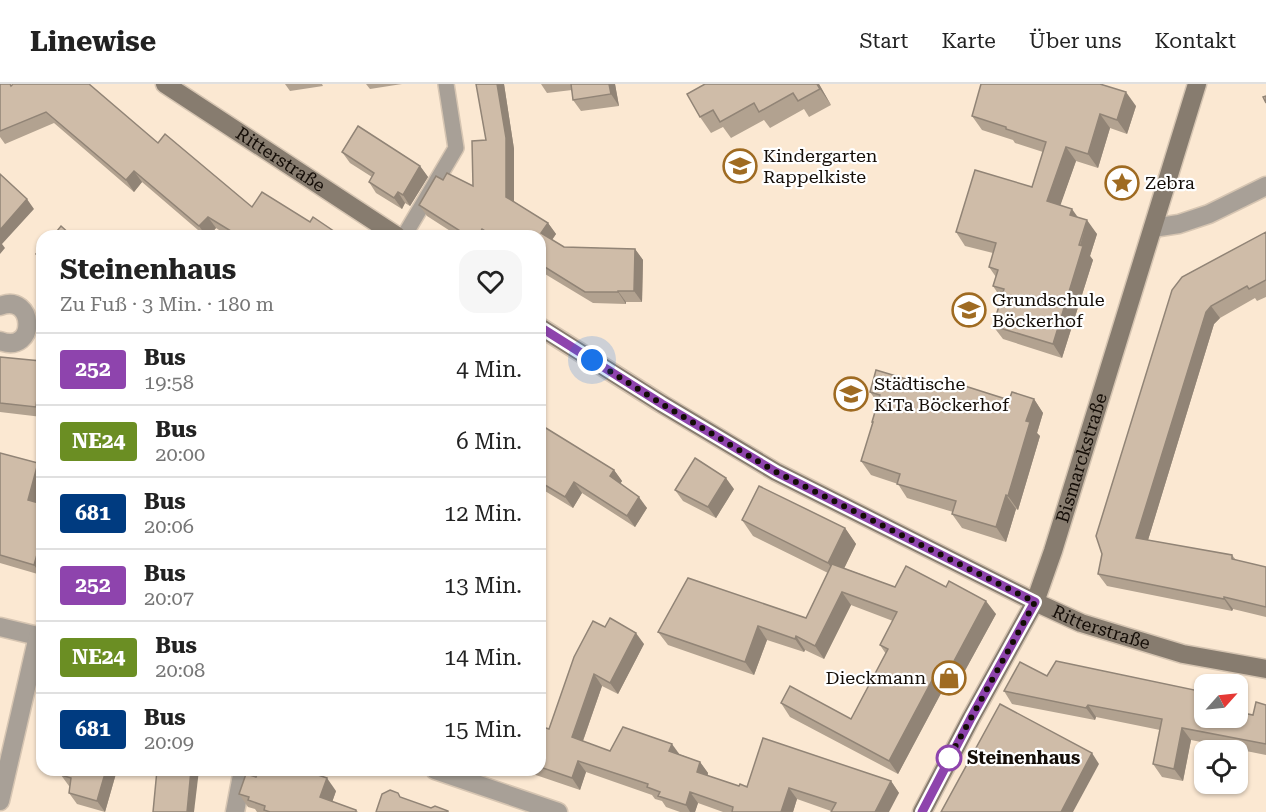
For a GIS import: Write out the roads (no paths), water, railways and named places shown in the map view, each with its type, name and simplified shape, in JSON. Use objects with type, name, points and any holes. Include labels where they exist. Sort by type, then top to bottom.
[{"type":"main road","name":"Ritterstraße","points":[[165,84],[388,230]]},
{"type":"main road","name":"Bismarckstraße","points":[[922,812],[1035,602],[1053,551],[1197,84]]},
{"type":"main road","name":"Ritterstraße","points":[[546,331],[776,472],[1035,602],[1081,623],[1173,651],[1266,669]]},
{"type":"street","points":[[1153,228],[1179,224],[1209,214],[1266,186]]},
{"type":"street","points":[[0,306],[5,304],[17,306],[27,315],[28,321],[26,334],[22,339],[9,344],[0,341]]},
{"type":"street","points":[[0,627],[36,636]]},
{"type":"street","points":[[0,801],[36,653]]},
{"type":"street","points":[[235,812],[242,776]]},
{"type":"street","points":[[453,776],[558,812]]},
{"type":"lane","points":[[408,230],[456,148],[446,84]]},
{"type":"place","name":"Kindergarten Rappelkiste","points":[[740,166]]},
{"type":"place","name":"Zebra","points":[[1122,183]]},
{"type":"place","name":"Grundschule Böckerhof","points":[[969,310]]},
{"type":"place","name":"Städtische KiTa Böckerhof","points":[[851,394]]},
{"type":"place","name":"Dieckmann","points":[[949,678]]},
{"type":"place","name":"Steinenhaus","points":[[949,758]]}]
